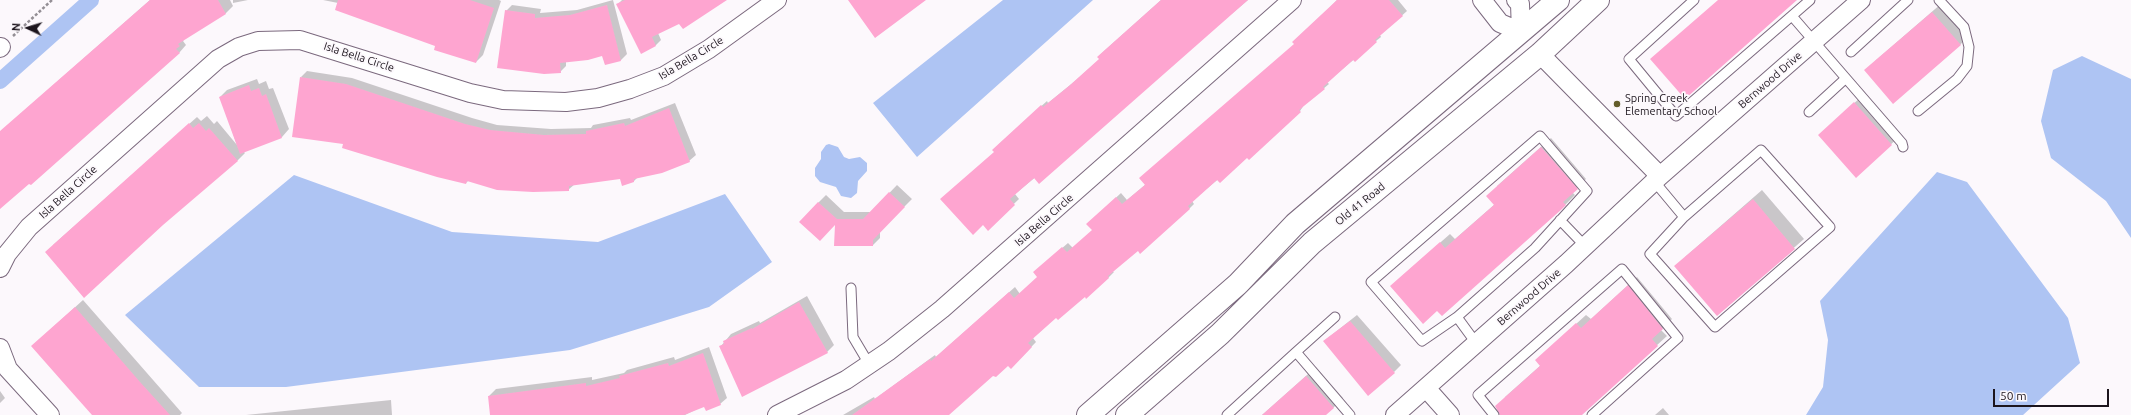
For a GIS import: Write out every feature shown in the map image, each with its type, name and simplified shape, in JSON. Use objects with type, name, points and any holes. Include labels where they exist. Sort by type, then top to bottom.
[{"type":"street","name":"Isla Bella Circle","points":[[0,268],[7,254],[29,227],[218,58],[239,47],[258,41],[300,40],[470,93],[503,100],[566,102],[598,98],[630,89],[664,76],[709,49],[777,0]]},
{"type":"street","name":"Isla Bella Circle","points":[[777,415],[846,380],[942,309],[1292,0]]},
{"type":"street","points":[[1482,0],[1500,22],[1521,32],[1657,178]]},
{"type":"street","points":[[1516,0],[1520,4],[1521,32]]},
{"type":"street","points":[[1088,415],[1238,284],[1294,224],[1558,0]]},
{"type":"street","name":"Old 41 Road","points":[[1127,415],[1220,334],[1312,243],[1540,54],[1598,0]]},
{"type":"street","name":"Bernwood Drive","points":[[1395,415],[1585,246],[1657,178],[1861,0]]},
{"type":"street","points":[[0,348],[8,369],[50,415]]},
{"type":"street","points":[[1426,388],[1450,415]]},
{"type":"lane","points":[[1694,0],[1629,59],[1676,116],[1810,0]]},
{"type":"lane","points":[[1851,52],[1908,0]]},
{"type":"lane","points":[[1918,112],[1957,79],[1967,66],[1970,47],[1964,27],[1939,0]]},
{"type":"lane","points":[[1792,16],[1845,79],[1902,142],[1903,147]]},
{"type":"lane","points":[[1809,112],[1845,79]]},
{"type":"lane","points":[[1540,136],[1587,191],[1535,248],[1457,317],[1422,341],[1371,282],[1540,136]]},
{"type":"lane","points":[[1761,150],[1830,228],[1715,327],[1650,254],[1684,217],[1761,150]]},
{"type":"lane","points":[[1657,178],[1684,217]]},
{"type":"lane","points":[[1560,220],[1585,246]]},
{"type":"lane","points":[[1494,415],[1478,395],[1622,269],[1678,338],[1592,415]]},
{"type":"lane","points":[[851,288],[853,337],[869,364]]},
{"type":"lane","points":[[1227,415],[1335,317]]},
{"type":"lane","points":[[1457,317],[1476,344]]},
{"type":"lane","points":[[1296,352],[1344,413]]},
{"type":"path","points":[[0,47],[52,0]]},
{"type":"water","points":[[1003,0],[1093,0],[917,157],[873,103]]},
{"type":"water","points":[[2082,56],[2131,79],[2131,238],[2106,201],[2051,158],[2041,121],[2053,70]]},
{"type":"water","points":[[829,144],[838,147],[844,157],[849,159],[860,157],[867,163],[867,171],[858,181],[857,193],[851,198],[841,196],[836,187],[820,182],[815,176],[815,168],[821,159],[821,152],[826,145]]},
{"type":"water","points":[[1937,172],[1967,182],[2068,318],[2080,363],[2023,415],[1806,415],[1823,387],[1828,340],[1820,301]]},
{"type":"water","points":[[294,175],[452,232],[598,242],[725,194],[772,262],[709,307],[570,350],[286,387],[199,387],[125,315]]},
{"type":"building","points":[[150,0],[218,0],[226,14],[178,44],[180,46],[176,49],[180,53],[31,185],[29,184],[0,209],[0,131]]},
{"type":"building","points":[[338,0],[470,0],[494,8],[476,63],[434,50],[435,46],[335,10]]},
{"type":"building","points":[[625,0],[727,0],[683,29],[679,24],[652,37],[656,46],[641,54],[616,4]]},
{"type":"building","points":[[848,0],[926,0],[875,38]]},
{"type":"building","points":[[1161,0],[1248,0],[1039,184],[1034,178],[1010,199],[1015,205],[988,231],[983,225],[973,235],[940,199],[994,152],[992,150],[1041,105],[1043,107],[1099,59],[1097,57]]},
{"type":"building","points":[[1337,0],[1389,0],[1403,16],[1375,40],[1377,42],[1355,62],[1353,60],[1323,87],[1325,89],[1299,110],[1301,112],[1249,160],[1247,158],[1220,183],[1217,180],[1188,206],[1190,209],[1140,254],[1138,251],[1108,276],[1109,278],[1086,299],[1085,297],[1058,320],[1056,318],[1028,343],[1032,347],[1011,369],[1008,366],[996,377],[993,376],[949,415],[852,415],[930,359],[931,361],[1009,292],[1014,298],[1037,277],[1033,272],[1062,247],[1067,252],[1092,230],[1086,224],[1116,197],[1122,204],[1145,185],[1139,178],[1294,44],[1292,42]]},
{"type":"building","points":[[1718,0],[1797,0],[1685,99],[1650,59]]},
{"type":"building","points":[[607,5],[621,61],[605,65],[602,56],[588,60],[560,63],[561,73],[544,74],[497,68],[505,10],[535,14],[535,18],[570,15]]},
{"type":"building","points":[[1932,12],[1961,45],[1893,104],[1864,70]]},
{"type":"building","points":[[300,77],[346,84],[465,124],[490,130],[544,135],[586,134],[586,131],[624,123],[625,126],[669,108],[690,162],[662,173],[634,179],[634,182],[622,186],[620,179],[569,186],[569,191],[533,192],[497,190],[467,181],[466,184],[437,177],[342,148],[343,144],[292,137]]},
{"type":"building","points":[[249,85],[251,91],[259,88],[262,96],[266,94],[282,138],[240,154],[219,97]]},
{"type":"building","points":[[1854,102],[1892,145],[1856,178],[1818,135]]},
{"type":"building","points":[[189,123],[193,128],[199,123],[206,131],[209,128],[238,161],[163,225],[84,298],[45,252]]},
{"type":"building","points":[[1541,147],[1578,189],[1563,202],[1566,205],[1562,209],[1442,316],[1437,311],[1423,324],[1390,286],[1440,242],[1445,248],[1494,205],[1486,196]]},
{"type":"building","points":[[889,192],[905,207],[873,240],[873,246],[834,246],[835,225],[820,241],[799,222],[818,202],[837,219],[863,219]]},
{"type":"building","points":[[1753,199],[1795,249],[1717,316],[1674,266]]},
{"type":"building","points":[[1628,285],[1663,329],[1652,339],[1658,346],[1582,415],[1500,415],[1495,406],[1540,366],[1535,360],[1576,323],[1581,328]]},
{"type":"building","points":[[799,302],[828,353],[742,397],[719,346],[724,344],[723,341],[752,329]]},
{"type":"building","points":[[75,307],[170,415],[92,415],[31,346]]},
{"type":"building","points":[[1350,321],[1395,373],[1368,396],[1323,341]]},
{"type":"building","points":[[703,353],[721,405],[706,411],[704,407],[684,415],[490,415],[488,396],[586,383],[586,386],[620,378],[619,376],[668,363],[669,366]]},
{"type":"building","points":[[1306,376],[1334,408],[1326,415],[1262,415]]},
{"type":"waterway","points":[[0,81],[91,0]]},
{"type":"place","name":"Spring Creek Elementary School","points":[[1617,104]]}]
